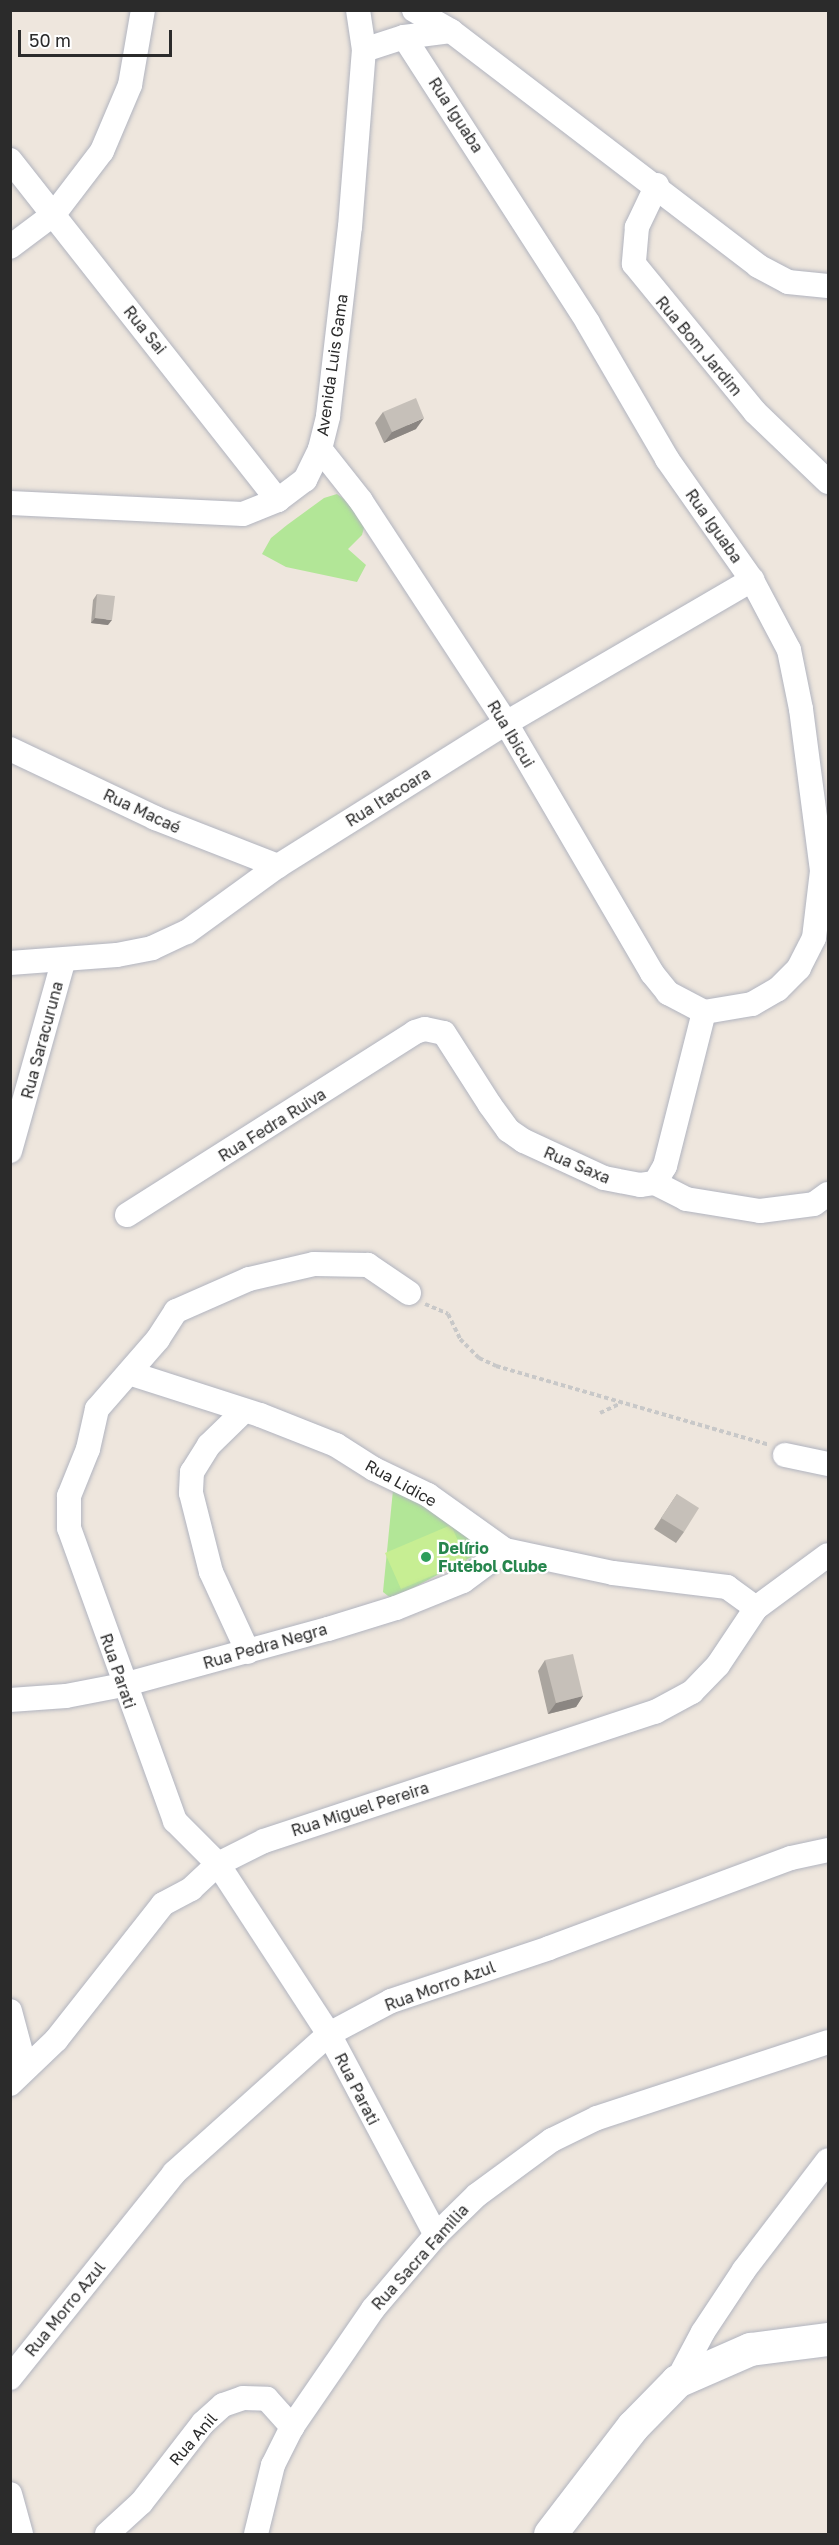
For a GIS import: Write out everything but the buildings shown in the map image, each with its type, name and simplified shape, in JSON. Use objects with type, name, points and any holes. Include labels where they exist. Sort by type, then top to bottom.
[{"type":"main road","points":[[550,2535],[633,2426],[677,2381],[750,2349],[828,2339]]},
{"type":"street","points":[[10,247],[54,214],[102,151],[130,85],[143,10]]},
{"type":"street","name":"Avenida Luis Gama","points":[[10,503],[243,514],[278,500],[305,480],[320,449],[328,416],[349,238],[364,50],[358,10]]},
{"type":"street","points":[[414,10],[452,31],[657,185],[758,266],[788,282],[828,286]]},
{"type":"street","points":[[364,50],[404,37],[452,31]]},
{"type":"street","name":"Rua Iguaba","points":[[404,37],[588,323],[667,459],[752,580],[789,650],[801,709],[825,870],[814,938],[799,968],[777,988],[752,1004],[704,1012]]},
{"type":"street","name":"Rua Sai","points":[[10,160],[278,500]]},
{"type":"street","name":"Rua Bom Jardim","points":[[657,185],[637,227],[634,264],[754,412],[828,482]]},
{"type":"street","name":"Rua Ibicui","points":[[320,449],[361,501],[506,723],[652,973],[668,993],[704,1012]]},
{"type":"street","name":"Rua Itacoara","points":[[10,963],[63,962],[152,948],[187,932],[278,866],[506,723],[752,580]]},
{"type":"street","name":"Rua Macaé","points":[[10,749],[154,818],[278,866]]},
{"type":"street","name":"Rua Saracuruna","points":[[10,1151],[63,962]]},
{"type":"street","points":[[704,1012],[665,1166],[656,1183],[686,1199],[760,1211],[814,1204],[828,1194]]},
{"type":"street","name":"Rua Saxa","points":[[415,1032],[425,1029],[444,1033],[508,1130],[524,1141],[604,1178],[640,1185],[656,1183]]},
{"type":"street","name":"Rua Fedra Ruiva","points":[[127,1215],[415,1032]]},
{"type":"street","name":"Rua Parati","points":[[409,1293],[368,1264],[314,1264],[249,1279],[176,1311],[129,1373],[97,1409],[88,1449],[69,1496],[69,1528],[123,1685],[175,1821],[218,1864],[329,2034],[436,2235]]},
{"type":"street","name":"Rua Lidice","points":[[129,1373],[244,1411],[336,1445],[374,1470],[429,1495],[506,1550],[613,1573],[726,1587],[756,1608]]},
{"type":"street","points":[[244,1411],[209,1445],[192,1472],[191,1493],[201,1545],[248,1652]]},
{"type":"street","points":[[785,1455],[828,1464]]},
{"type":"street","name":"Rua Pedra Negra","points":[[10,1700],[66,1696],[123,1685],[248,1652],[396,1608],[463,1581],[506,1550]]},
{"type":"street","points":[[756,1608],[828,1555]]},
{"type":"street","name":"Rua Miguel Pereira","points":[[18,2076],[56,2040],[162,1904],[191,1888],[218,1864],[264,1841],[655,1712],[692,1692],[718,1665],[756,1608]]},
{"type":"street","name":"Rua Morro Azul","points":[[10,2378],[174,2173],[329,2034],[391,2001],[549,1948],[791,1858],[828,1850]]},
{"type":"street","points":[[10,2011],[18,2076]]},
{"type":"street","name":"Rua Sacra Familia","points":[[256,2535],[273,2465],[292,2427],[373,2308],[436,2235],[477,2195],[552,2140],[597,2118],[828,2042]]},
{"type":"street","points":[[677,2381],[703,2332],[744,2270],[828,2160]]},
{"type":"street","name":"Rua Anil","points":[[107,2535],[141,2503],[203,2423],[223,2405],[243,2398],[267,2399],[292,2427]]},
{"type":"street","points":[[10,2494],[21,2535]]},
{"type":"path","points":[[409,1293],[448,1314],[460,1339],[479,1358],[622,1403],[766,1444],[785,1455]]},
{"type":"path","points":[[600,1413],[622,1403]]},
{"type":"green space","points":[[337,494],[357,509],[365,524],[362,535],[348,549],[366,565],[357,582],[286,567],[262,554],[271,538],[287,525],[324,498]]},
{"type":"green space","points":[[393,1490],[443,1515],[472,1537],[479,1553],[392,1599],[383,1592]]},
{"type":"green space","name":"Delírio Futebol Clube","points":[[451,1525],[467,1561],[401,1589],[385,1553]]},
{"type":"place","name":"Delírio Futebol Clube","points":[[426,1557]]}]
